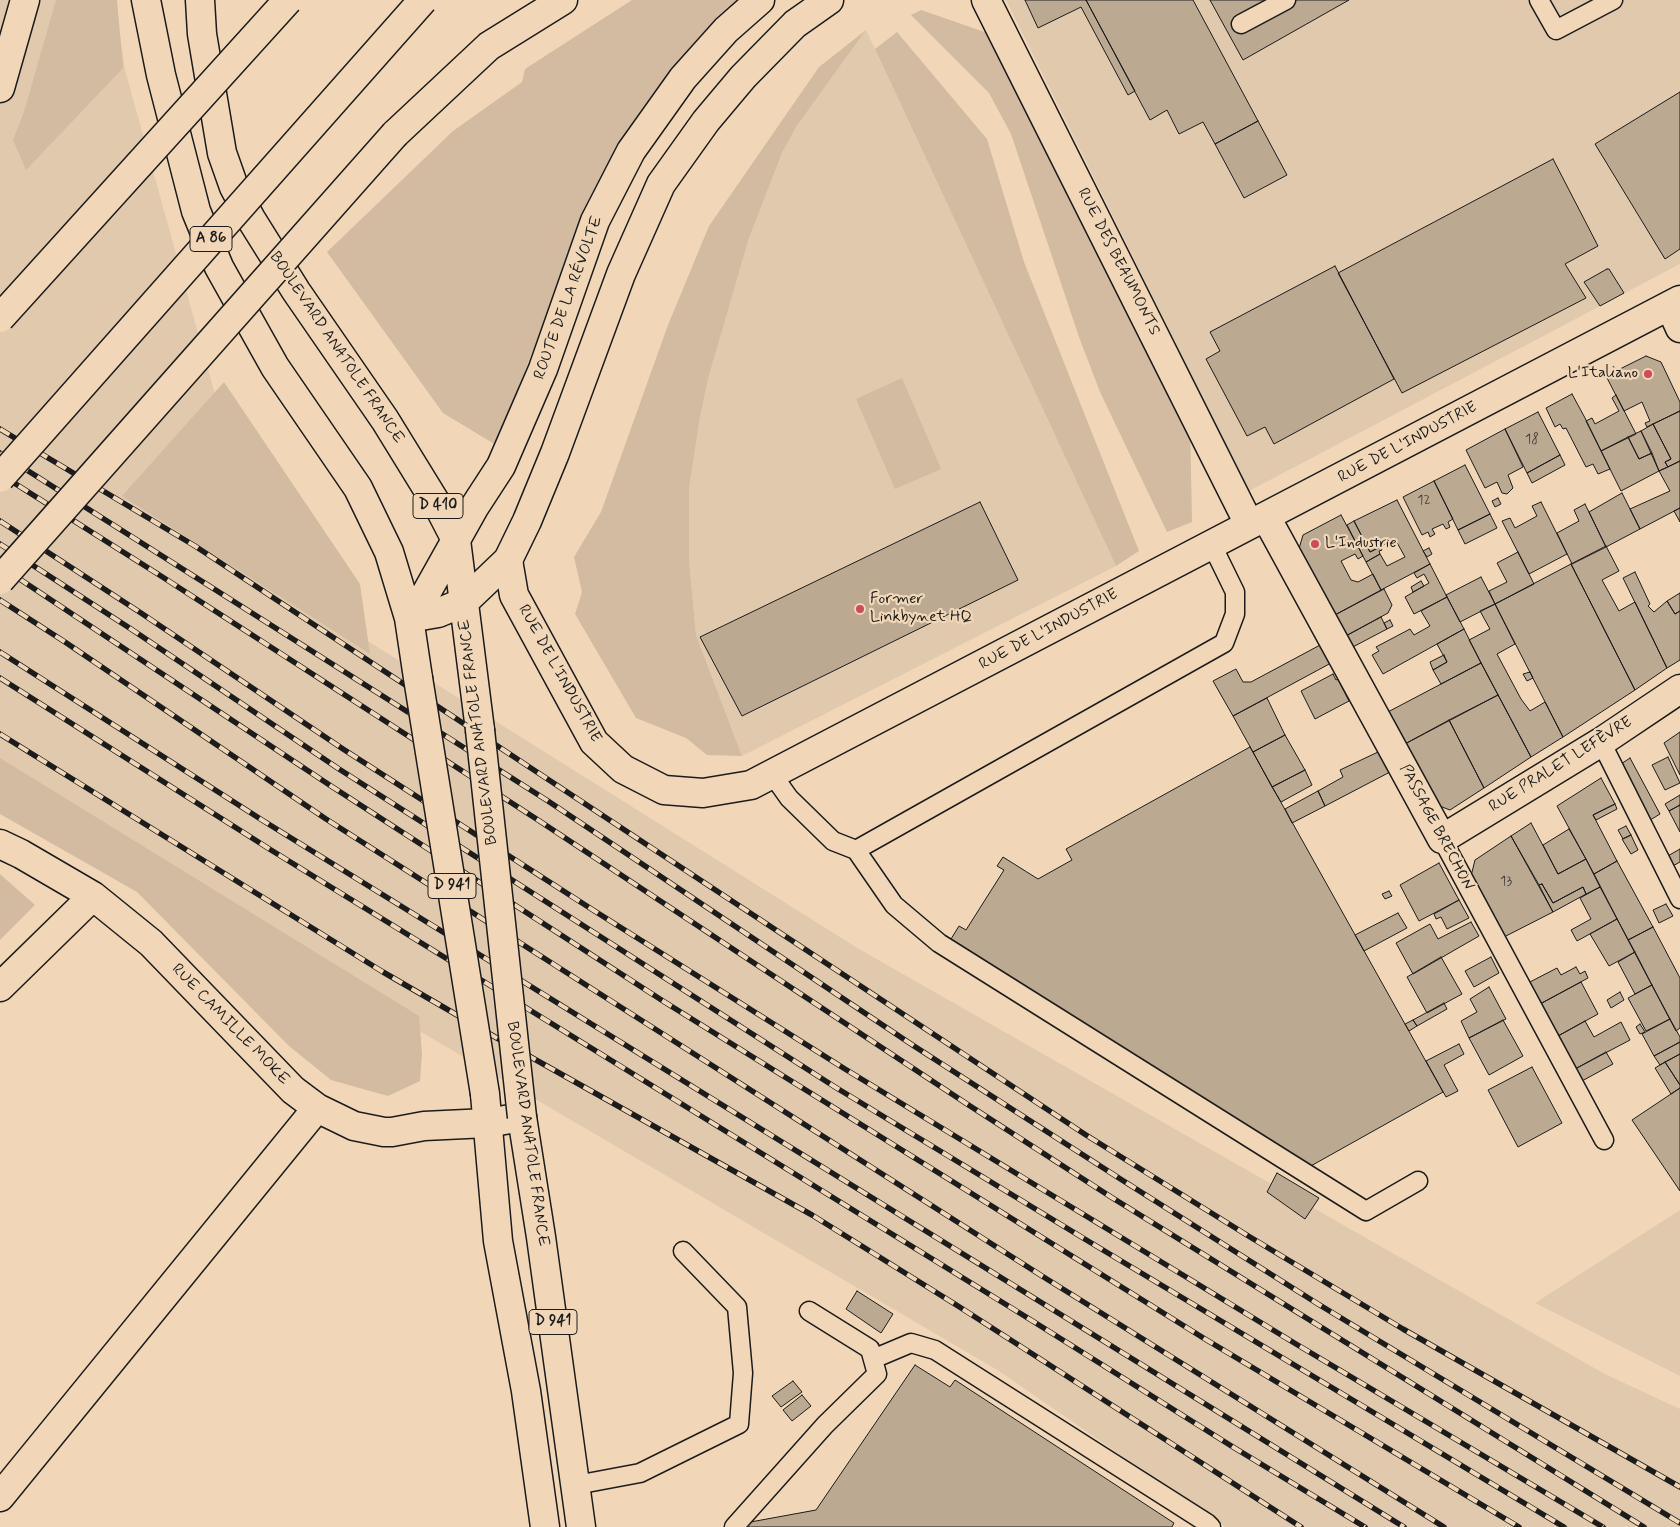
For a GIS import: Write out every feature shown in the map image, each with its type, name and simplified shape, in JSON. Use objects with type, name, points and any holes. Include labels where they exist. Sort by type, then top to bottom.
[{"type":"main road","points":[[0,88],[25,0]]},
{"type":"main road","points":[[146,0],[161,75],[196,211],[219,267],[275,367],[358,488],[389,552],[409,618],[438,613],[464,602],[508,560],[528,521],[555,454],[621,274],[661,184],[706,122],[743,77],[795,24],[829,0]]},
{"type":"main road","name":"BOULEVARD ANATOLE FRANCE","points":[[200,0],[202,34],[222,153],[234,187],[251,219],[296,291],[385,420],[441,511],[456,540],[480,730],[522,1117],[541,1237],[581,1527]]},
{"type":"main road","points":[[0,318],[288,0]]},
{"type":"main road","name":"A 86","points":[[0,478],[423,0]]},
{"type":"main road","points":[[0,580],[394,134],[489,46],[563,0]]},
{"type":"main road","name":"ROUTE DE LA RÉVOLTE","points":[[409,618],[424,597],[474,506],[501,466],[543,369],[595,221],[631,151],[683,78],[726,30],[760,0]]},
{"type":"main road","name":"RUE DES BEAUMONTS","points":[[986,0],[1258,520]]},
{"type":"main road","name":"RUE DE L'INDUSTRIE","points":[[508,560],[514,595],[594,742],[622,769],[664,790],[703,793],[752,785],[1258,520],[1677,311]]},
{"type":"main road","name":"PASSAGE BRECHON","points":[[1258,520],[1442,839]]},
{"type":"main road","name":"D 941","points":[[409,618],[485,1094],[498,1241],[526,1391],[545,1527]]},
{"type":"main road","name":"RUE PRALET LEFÈVRE","points":[[1442,839],[1600,742],[1680,689]]},
{"type":"main road","name":"RUE CAMILLE MOKE","points":[[0,844],[21,854],[93,896],[151,943],[293,1090],[317,1108],[354,1126],[384,1132],[424,1126],[487,1123],[522,1117]]},
{"type":"main road","points":[[0,987],[93,896]]},
{"type":"main road","points":[[0,1497],[317,1108]]},
{"type":"lane","points":[[1241,24],[1286,0]]},
{"type":"lane","points":[[1539,0],[1556,30],[1613,0]]},
{"type":"lane","points":[[856,850],[1224,643],[1235,614],[1235,592],[1212,545]]},
{"type":"lane","points":[[1600,742],[1680,899]]},
{"type":"lane","points":[[772,774],[789,798],[833,841],[856,850],[894,905],[939,943],[1366,1211],[1418,1181]]},
{"type":"lane","name":"PASSAGE BRECHON","points":[[1442,839],[1604,1140]]},
{"type":"lane","points":[[576,1485],[640,1473],[739,1424],[743,1373],[737,1307],[683,1251]]},
{"type":"lane","points":[[734,1527],[825,1424],[877,1374],[870,1349],[809,1311]]},
{"type":"lane","points":[[873,1359],[912,1343],[934,1350],[1211,1527]]},
{"type":"shaded area","points":[[0,0],[115,0],[125,70],[218,405],[331,618],[859,949],[1603,1373],[1680,1409],[1680,1527],[1225,1527],[999,1371],[0,785]]},
{"type":"shaded area","points":[[56,0],[117,0],[123,68],[26,170],[13,140],[24,112]]},
{"type":"shaded area","points":[[632,0],[740,0],[666,78],[599,181],[496,445],[443,413],[327,252],[453,131],[522,82],[525,69]]},
{"type":"shaded area","points":[[1006,0],[1680,0],[1680,264],[1249,491]]},
{"type":"shaded area","points":[[921,10],[999,37],[1190,419],[1192,522],[1167,532],[1100,392],[1079,337],[1011,134],[989,93],[911,15]]},
{"type":"shaded area","points":[[866,30],[1116,566],[742,756],[696,635],[689,560],[689,488],[700,417],[708,379],[749,238],[782,153],[796,127]]},
{"type":"shaded area","points":[[866,30],[796,127],[782,153],[749,238],[708,379],[689,488],[689,560],[696,635],[742,756],[707,755],[686,738],[636,718],[575,614],[582,592],[574,557],[601,512],[668,325],[709,226],[819,67]]},
{"type":"shaded area","points":[[897,32],[987,139],[1024,262],[1139,551],[1116,566],[875,49]]},
{"type":"shaded area","points":[[902,378],[941,469],[895,489],[856,399]]},
{"type":"shaded area","points":[[224,382],[360,584],[370,654],[122,496]]},
{"type":"shaded area","points":[[0,758],[419,1016],[422,1054],[420,1081],[388,1096],[331,1080],[289,1046],[137,892],[0,814]]},
{"type":"shaded area","points":[[0,874],[35,905],[0,940]]},
{"type":"shaded area","points":[[1680,1210],[1680,1376],[1535,1303]]},
{"type":"building","points":[[1025,0],[1086,0],[1135,91],[1128,95],[1081,7],[1038,28]]},
{"type":"building","points":[[1086,0],[1193,0],[1258,121],[1215,144],[1203,122],[1179,134],[1167,110],[1150,120]]},
{"type":"building","points":[[1210,0],[1349,0],[1243,60]]},
{"type":"building","points":[[1680,92],[1680,249],[1665,259],[1595,144]]},
{"type":"building","points":[[1258,121],[1287,175],[1244,198],[1215,144]]},
{"type":"building","points":[[1553,159],[1598,246],[1565,264],[1586,298],[1402,393],[1338,273]]},
{"type":"building","points":[[1335,266],[1394,379],[1274,444],[1265,427],[1247,436],[1206,359],[1220,351],[1210,332]]},
{"type":"building","points":[[1609,269],[1624,293],[1600,306],[1584,282]]},
{"type":"building","points":[[1646,356],[1661,362],[1680,402],[1680,411],[1647,427],[1645,423],[1650,421],[1642,402],[1624,411],[1606,376]]},
{"type":"building","points":[[1572,394],[1610,469],[1598,474],[1593,464],[1586,467],[1566,428],[1563,429],[1560,424],[1555,427],[1546,408]]},
{"type":"building","points":[[1616,395],[1636,434],[1601,451],[1586,421],[1592,418],[1595,424],[1619,411],[1612,398]]},
{"type":"building","points":[[1680,411],[1680,461],[1668,467],[1665,462],[1671,459],[1653,424]]},
{"type":"building","points":[[1538,412],[1560,455],[1527,473],[1505,429]]},
{"type":"building","points":[[1653,424],[1671,459],[1665,462],[1668,467],[1659,471],[1641,431]]},
{"type":"building","points":[[1505,429],[1523,467],[1508,475],[1513,488],[1507,494],[1502,493],[1497,482],[1485,488],[1466,450]]},
{"type":"building","points":[[1641,431],[1652,453],[1639,459],[1628,437]]},
{"type":"building","points":[[1628,437],[1639,459],[1652,453],[1659,471],[1621,491],[1601,451]]},
{"type":"building","points":[[1560,455],[1565,465],[1532,483],[1527,473]]},
{"type":"building","points":[[1680,461],[1680,508],[1640,529],[1630,509],[1670,491],[1659,471]]},
{"type":"building","points":[[1465,465],[1490,514],[1458,530],[1434,481]]},
{"type":"building","points":[[1434,481],[1453,519],[1448,522],[1450,527],[1446,529],[1443,524],[1432,529],[1435,534],[1430,537],[1428,532],[1422,535],[1403,497]]},
{"type":"building","points":[[1622,493],[1640,529],[1606,547],[1589,512]]},
{"type":"building","points":[[1498,498],[1501,504],[1495,507],[1492,501]]},
{"type":"building","points":[[1397,500],[1430,564],[1381,590],[1366,562],[1380,554],[1387,566],[1405,557],[1395,539],[1370,552],[1354,521]]},
{"type":"building","name":"Former Linkbynet HQ","points":[[980,502],[1018,580],[742,716],[700,637]]},
{"type":"building","points":[[1541,502],[1567,554],[1529,574],[1502,521],[1510,518],[1515,528],[1537,516],[1532,506]]},
{"type":"building","points":[[1585,504],[1606,547],[1572,564],[1557,533],[1579,521],[1574,510]]},
{"type":"building","points":[[1680,508],[1680,522],[1674,511]]},
{"type":"building","points":[[1490,514],[1497,528],[1465,544],[1458,530]]},
{"type":"building","points":[[1341,515],[1363,556],[1358,559],[1355,554],[1341,561],[1351,580],[1358,582],[1373,574],[1381,590],[1333,616],[1298,552],[1303,535]]},
{"type":"building","points":[[1354,521],[1370,552],[1380,547],[1382,550],[1379,551],[1380,554],[1366,562],[1347,525]]},
{"type":"building","points":[[1606,546],[1619,571],[1602,580],[1619,611],[1635,602],[1667,668],[1635,690],[1571,564]]},
{"type":"building","points":[[1429,548],[1432,554],[1427,557],[1423,551]]},
{"type":"building","points":[[1518,552],[1534,584],[1495,604],[1489,591],[1507,582],[1497,563]]},
{"type":"building","points":[[1430,564],[1447,597],[1414,614],[1405,597],[1429,583],[1424,574],[1417,578],[1414,573]]},
{"type":"building","points":[[1571,564],[1635,690],[1563,737],[1495,604]]},
{"type":"building","points":[[1635,572],[1650,604],[1648,606],[1654,612],[1667,601],[1675,614],[1680,611],[1680,660],[1667,668],[1623,578]]},
{"type":"building","points":[[1481,577],[1495,604],[1460,622],[1446,595]]},
{"type":"building","points":[[1421,581],[1424,586],[1413,592],[1411,587]]},
{"type":"building","points":[[1384,589],[1392,605],[1388,613],[1342,638],[1333,616]]},
{"type":"building","points":[[1680,593],[1680,611],[1675,614],[1667,601]]},
{"type":"building","points":[[1447,597],[1464,629],[1383,674],[1372,655],[1379,651],[1376,647],[1410,629],[1414,635],[1430,626],[1421,611]]},
{"type":"building","points":[[1495,604],[1515,644],[1497,654],[1521,699],[1530,711],[1545,702],[1563,737],[1531,757],[1469,640],[1490,629],[1480,611]]},
{"type":"building","points":[[1381,617],[1387,629],[1349,649],[1342,638]]},
{"type":"building","points":[[1390,620],[1393,626],[1387,629],[1384,623]]},
{"type":"building","points":[[1464,629],[1481,663],[1441,684],[1433,670],[1447,662],[1437,644]]},
{"type":"building","points":[[1322,644],[1331,663],[1233,716],[1213,681],[1236,669],[1243,682],[1251,682]]},
{"type":"building","points":[[1444,655],[1447,662],[1433,670],[1430,662]]},
{"type":"building","points":[[1481,663],[1498,695],[1401,746],[1384,714]]},
{"type":"building","points":[[1530,672],[1533,678],[1527,681],[1523,674]]},
{"type":"building","points":[[1333,674],[1336,680],[1338,679],[1349,701],[1315,719],[1301,691]]},
{"type":"building","points":[[1498,695],[1531,757],[1484,788],[1449,720]]},
{"type":"building","points":[[1267,698],[1285,735],[1253,752],[1233,716]]},
{"type":"building","points":[[1449,720],[1484,788],[1450,810],[1434,804],[1403,745]]},
{"type":"building","points":[[1680,732],[1680,775],[1664,743]]},
{"type":"building","points":[[1285,735],[1305,770],[1272,787],[1253,752]]},
{"type":"building","points":[[1250,747],[1443,1092],[1309,1167],[951,939],[959,926],[966,930],[1004,870],[997,866],[1003,857],[1038,879],[1072,860],[1066,849]]},
{"type":"building","points":[[1378,752],[1390,772],[1325,806],[1318,791],[1343,777],[1340,770]]},
{"type":"building","points":[[1668,757],[1680,783],[1665,790],[1652,765]]},
{"type":"building","points":[[1630,758],[1660,814],[1647,822],[1618,766]]},
{"type":"building","points":[[1305,770],[1312,785],[1281,802],[1272,787]]},
{"type":"building","points":[[1601,778],[1615,804],[1593,815],[1617,861],[1594,874],[1557,806]]},
{"type":"building","points":[[1318,791],[1325,806],[1292,823],[1285,809]]},
{"type":"building","points":[[1680,795],[1680,805],[1669,811],[1665,804]]},
{"type":"building","points":[[1615,804],[1617,809],[1596,820],[1593,815]]},
{"type":"building","points":[[1680,805],[1680,832],[1669,811]]},
{"type":"building","points":[[1531,823],[1558,874],[1586,859],[1600,887],[1586,894],[1583,887],[1553,903],[1542,884],[1539,885],[1511,836]]},
{"type":"building","points":[[1626,826],[1631,835],[1623,839],[1618,830]]},
{"type":"building","points":[[1569,829],[1586,859],[1558,874],[1543,845]]},
{"type":"building","points":[[1631,835],[1638,850],[1631,854],[1622,839]]},
{"type":"building","points":[[1511,836],[1553,912],[1504,937],[1471,876],[1475,860]]},
{"type":"building","points":[[1680,849],[1680,862],[1671,867],[1666,857]]},
{"type":"building","points":[[1617,861],[1653,927],[1628,940],[1594,874]]},
{"type":"building","points":[[1439,863],[1459,900],[1419,921],[1400,885]]},
{"type":"building","points":[[1542,884],[1553,903],[1583,887],[1586,894],[1553,912],[1539,885]]},
{"type":"building","points":[[1600,887],[1617,919],[1577,941],[1571,930],[1591,919],[1580,898]]},
{"type":"building","points":[[1389,891],[1392,896],[1385,899],[1382,894]]},
{"type":"building","points":[[1459,900],[1469,918],[1447,929],[1441,917],[1436,919],[1434,914]]},
{"type":"building","points":[[1666,904],[1673,916],[1659,923],[1653,910]]},
{"type":"building","points":[[1398,913],[1407,928],[1364,951],[1355,935]]},
{"type":"building","points":[[1617,919],[1635,952],[1609,966],[1590,934]]},
{"type":"building","points":[[1471,922],[1479,936],[1413,974],[1396,943],[1430,924],[1438,939]]},
{"type":"building","points":[[1653,927],[1680,978],[1680,1028],[1676,1031],[1628,940]]},
{"type":"building","points":[[1635,952],[1652,985],[1635,994],[1618,962]]},
{"type":"building","points":[[1441,957],[1462,994],[1427,1013],[1407,977]]},
{"type":"building","points":[[1491,957],[1499,973],[1474,987],[1465,971]]},
{"type":"building","points":[[1576,967],[1580,974],[1585,971],[1588,978],[1540,1004],[1528,983],[1557,968],[1561,975]]},
{"type":"building","points":[[1581,982],[1598,1014],[1558,1036],[1540,1004]]},
{"type":"building","points":[[1652,985],[1670,1019],[1646,1031],[1628,998]]},
{"type":"building","points":[[1489,987],[1506,1019],[1469,1038],[1461,1021],[1477,1012],[1470,999]]},
{"type":"building","points":[[1620,992],[1624,1000],[1611,1008],[1607,1000]]},
{"type":"building","points":[[1444,1003],[1447,1009],[1417,1026],[1413,1020]]},
{"type":"building","points":[[1670,1019],[1680,1037],[1680,1042],[1654,1056],[1642,1034]]},
{"type":"building","points":[[1413,1020],[1417,1026],[1409,1031],[1405,1024]]},
{"type":"building","points":[[1503,1020],[1523,1056],[1489,1075],[1469,1038]]},
{"type":"building","points":[[1585,1021],[1594,1037],[1621,1022],[1630,1040],[1575,1069],[1558,1036]]},
{"type":"building","points":[[1640,1024],[1645,1032],[1640,1034],[1636,1027]]},
{"type":"building","points":[[1680,1042],[1680,1054],[1660,1065],[1654,1056]]},
{"type":"building","points":[[1459,1044],[1464,1054],[1444,1065],[1458,1091],[1446,1097],[1426,1061]]},
{"type":"building","points":[[1606,1052],[1613,1064],[1582,1081],[1575,1069]]},
{"type":"building","points":[[1680,1054],[1680,1085],[1665,1062]]},
{"type":"building","points":[[1665,1062],[1680,1085],[1680,1088],[1671,1094],[1655,1068]]},
{"type":"building","points":[[1532,1067],[1562,1123],[1518,1147],[1488,1090]]},
{"type":"building","points":[[1680,1088],[1680,1191],[1632,1120]]},
{"type":"building","points":[[1277,1173],[1319,1198],[1305,1219],[1267,1192]]},
{"type":"building","points":[[857,1291],[893,1314],[881,1333],[846,1309]]},
{"type":"building","points":[[915,1365],[950,1387],[955,1380],[1174,1523],[1172,1527],[745,1527],[745,1523],[816,1510]]},
{"type":"building","points":[[793,1381],[802,1392],[781,1407],[772,1396]]},
{"type":"building","points":[[802,1395],[811,1406],[792,1421],[783,1410]]},
{"type":"railway","points":[[0,429],[195,546],[1086,1135],[1403,1329],[1680,1487]]},
{"type":"railway","points":[[0,453],[548,801],[914,1046],[1122,1180],[1318,1304],[1680,1523]]},
{"type":"railway","points":[[0,474],[538,820],[1111,1197],[1644,1527]]},
{"type":"railway","points":[[0,521],[343,749],[845,1069],[1296,1344],[1603,1527]]},
{"type":"railway","points":[[0,544],[131,629],[339,769],[835,1087],[1564,1527]]},
{"type":"railway","points":[[0,566],[331,786],[663,1001],[1205,1339],[1519,1527]]},
{"type":"railway","points":[[0,600],[326,819],[1042,1276],[1444,1527]]},
{"type":"railway","points":[[0,652],[262,820],[1404,1527]]},
{"type":"railway","points":[[0,678],[271,850],[1365,1527]]},
{"type":"railway","points":[[0,734],[383,972],[812,1215],[958,1306],[1301,1527]]},
{"type":"place","name":"L'Italiano","points":[[1648,374]]},
{"type":"place","name":"L'Industrie","points":[[1315,544]]},
{"type":"place","name":"Former Linkbynet HQ","points":[[860,609]]}]
